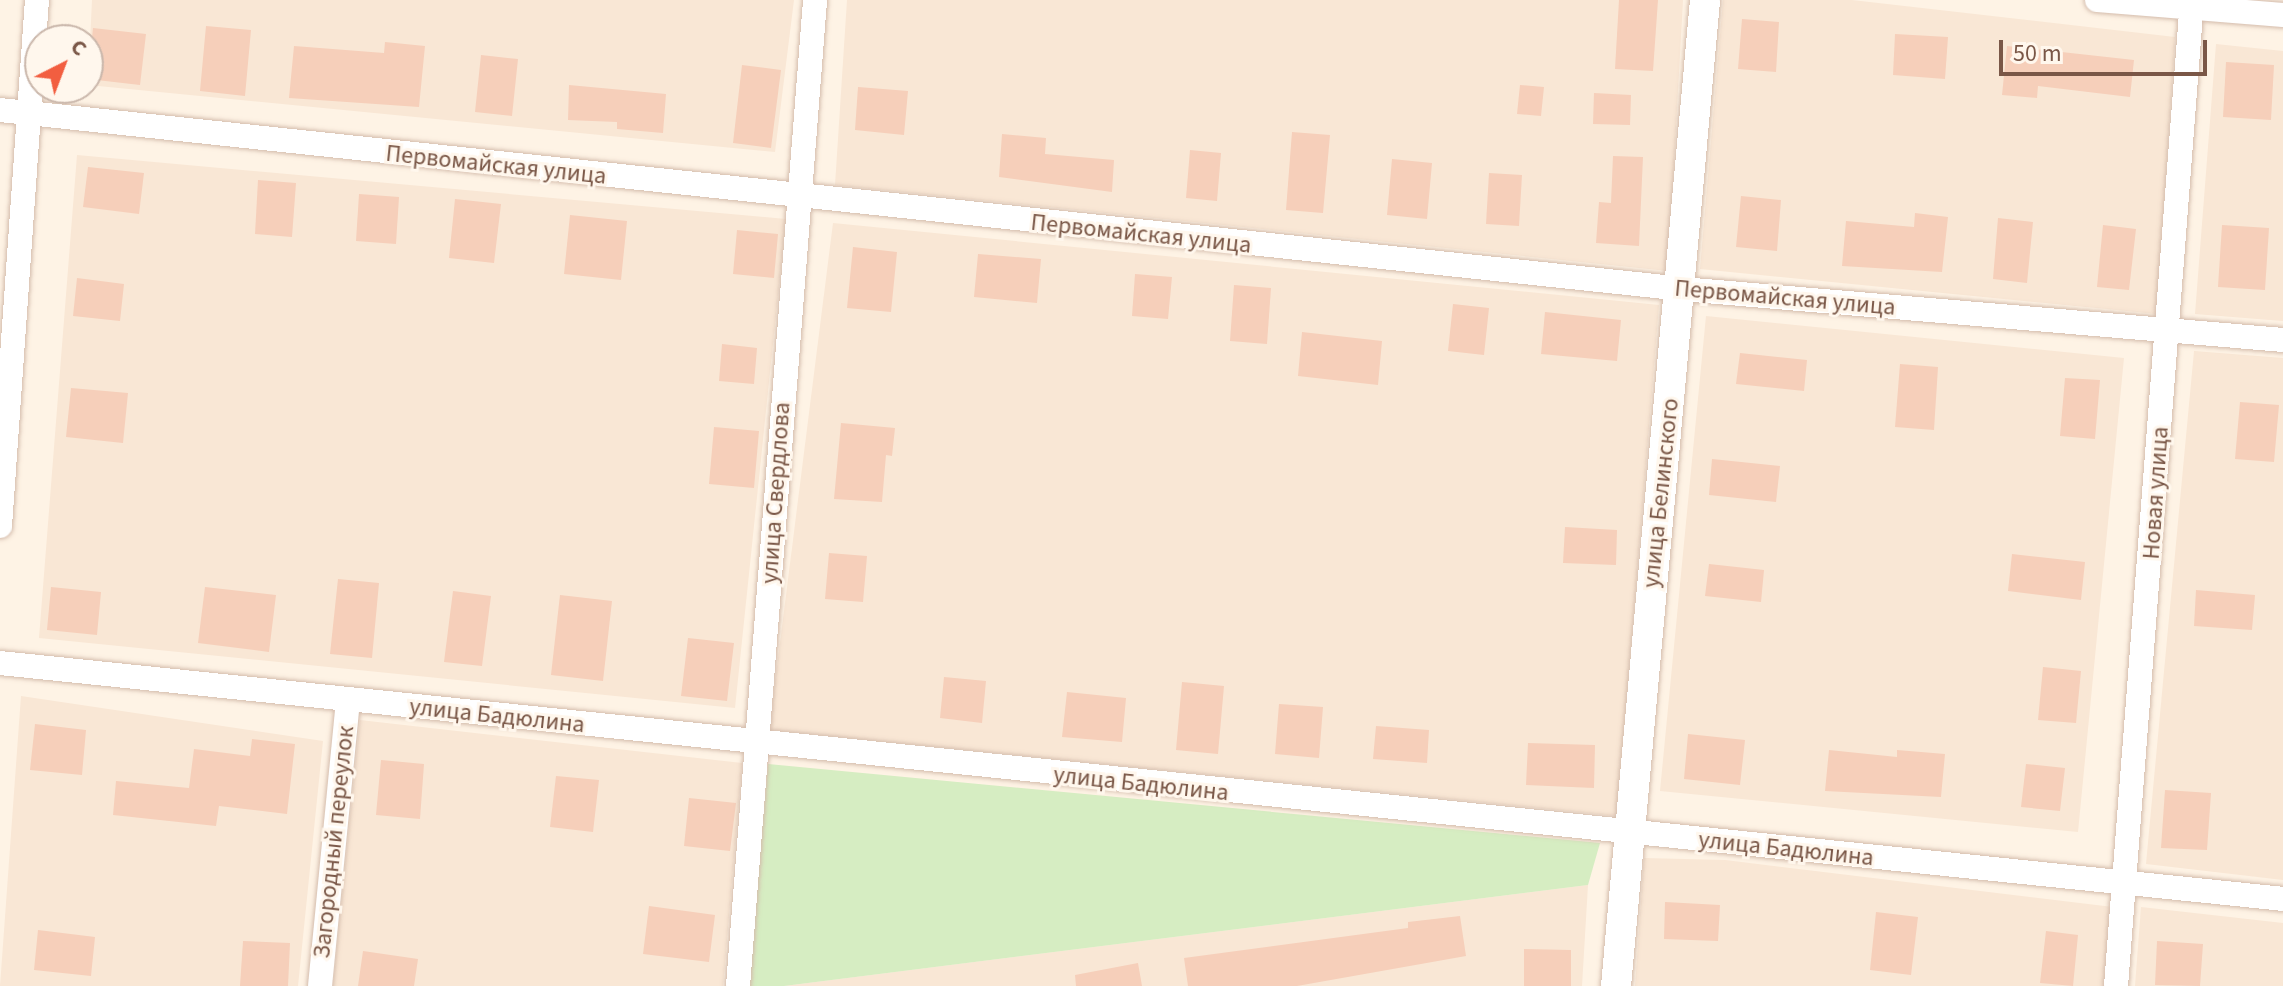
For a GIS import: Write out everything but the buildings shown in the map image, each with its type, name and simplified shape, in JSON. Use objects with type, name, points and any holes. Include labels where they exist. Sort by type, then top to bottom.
[{"type":"street","points":[[0,526],[37,0]]},
{"type":"street","name":"улица Свердлова","points":[[738,986],[815,0]]},
{"type":"street","name":"улица Белинского","points":[[1616,986],[1626,833],[1682,289],[1705,0]]},
{"type":"street","points":[[2097,0],[2192,4],[2283,15]]},
{"type":"street","name":"Новая улица","points":[[2116,986],[2192,4]]},
{"type":"street","name":"Первомайская улица","points":[[0,110],[799,199],[1682,289],[2283,340]]},
{"type":"street","name":"улица Бадюлина","points":[[0,663],[757,745],[2283,899]]},
{"type":"street","name":"Загородный переулок","points":[[320,986],[348,699]]},
{"type":"shaded area","points":[[92,0],[794,0],[775,152],[104,87],[104,24],[91,24]]},
{"type":"shaded area","points":[[847,0],[1683,0],[1668,271],[835,185]]},
{"type":"shaded area","points":[[1723,0],[1852,0],[2175,37],[2157,314],[1700,269]]},
{"type":"shaded area","points":[[2216,44],[2283,51],[2283,321],[2195,314]]},
{"type":"shaded area","points":[[77,155],[786,219],[735,708],[39,638]]},
{"type":"shaded area","points":[[833,223],[1659,305],[1617,816],[769,730]]},
{"type":"shaded area","points":[[1706,316],[2124,358],[2078,832],[1660,791]]},
{"type":"shaded area","points":[[2194,351],[2283,358],[2283,880],[2146,864]]},
{"type":"shaded area","points":[[21,696],[323,741],[298,986],[0,986]]},
{"type":"shaded area","points":[[360,720],[742,763],[723,986],[333,986]]},
{"type":"shaded area","points":[[1644,858],[1725,860],[2113,907],[2104,986],[1635,986]]},
{"type":"shaded area","points":[[1588,885],[1582,986],[784,986]]},
{"type":"shaded area","points":[[2141,907],[2283,923],[2283,986],[2135,986]]},
{"type":"green space","points":[[768,764],[1600,843],[1588,885],[784,986],[748,986]]}]
